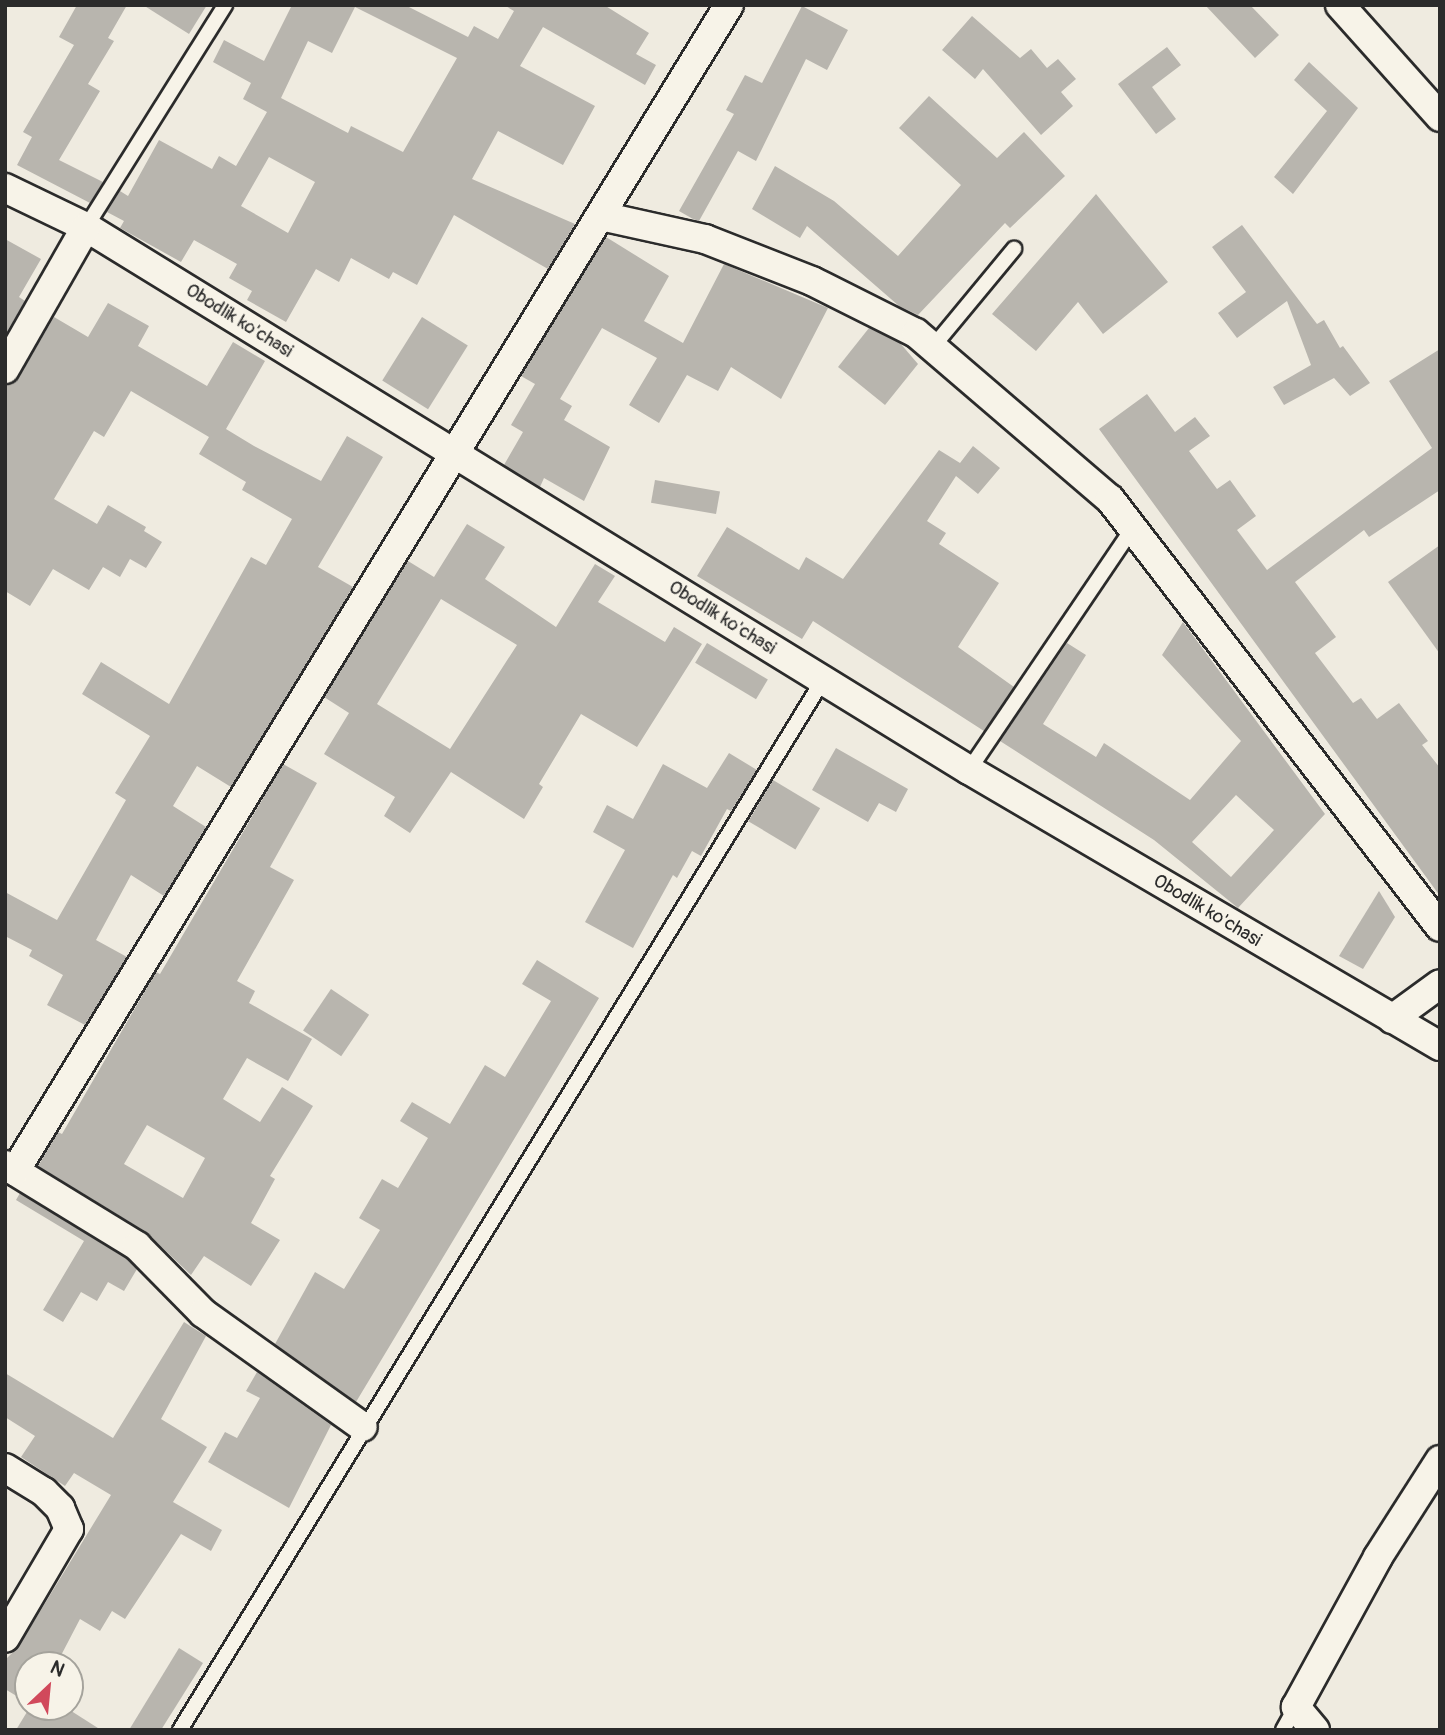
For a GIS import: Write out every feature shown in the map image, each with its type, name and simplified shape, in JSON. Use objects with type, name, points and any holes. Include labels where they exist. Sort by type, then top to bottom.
[{"type":"street","points":[[363,1427],[203,1312],[137,1246],[10,1168],[729,5]]},
{"type":"street","points":[[1340,5],[1440,117]]},
{"type":"street","name":"Obodlik ko'chasi","points":[[5,188],[86,228],[970,770],[1440,1046]]},
{"type":"street","points":[[601,216],[705,239],[812,281],[916,333],[1110,499],[1440,927]]},
{"type":"street","points":[[5,369],[86,228]]},
{"type":"street","points":[[1392,1019],[1440,984]]},
{"type":"street","points":[[1315,1730],[1289,1718],[1378,1557],[1440,1460]]},
{"type":"street","points":[[5,1468],[44,1492],[60,1508],[69,1529],[5,1638]]},
{"type":"lane","points":[[86,228],[225,5]]},
{"type":"lane","points":[[932,348],[1014,250]]},
{"type":"lane","points":[[970,770],[1133,528]]},
{"type":"lane","points":[[180,1730],[363,1427],[823,680]]},
{"type":"building","points":[[77,5],[127,5],[108,38],[114,41],[88,84],[100,91],[59,160],[103,182],[90,203],[17,165],[32,137],[23,132],[74,45],[59,37]]},
{"type":"building","points":[[143,5],[207,5],[189,34]]},
{"type":"building","points":[[292,5],[405,5],[468,37],[474,26],[498,39],[514,11],[504,5],[604,5],[649,33],[636,54],[656,65],[645,85],[543,27],[520,66],[595,106],[563,165],[498,131],[472,179],[575,224],[548,269],[454,215],[417,285],[393,272],[389,279],[351,258],[339,282],[316,269],[286,322],[247,300],[252,291],[229,278],[237,264],[194,240],[181,262],[120,228],[124,221],[107,212],[120,191],[128,196],[159,140],[212,169],[219,156],[236,166],[267,112],[243,99],[251,83],[213,62],[224,40],[264,61]],"holes":[[[355,7],[457,58],[403,152],[351,126],[348,133],[281,98],[308,41],[332,53]],[[269,157],[315,182],[288,233],[241,206]]]},
{"type":"building","points":[[1205,5],[1250,5],[1279,35],[1255,58]]},
{"type":"building","points":[[802,6],[848,30],[827,70],[806,59],[756,161],[738,151],[699,221],[693,219],[679,211],[734,114],[726,110],[745,75],[762,83]]},
{"type":"building","points":[[972,16],[1020,58],[1031,49],[1047,68],[1058,59],[1076,79],[1061,92],[1073,106],[1041,135],[983,69],[975,79],[942,50]]},
{"type":"building","points":[[1167,47],[1181,65],[1152,87],[1176,119],[1156,134],[1118,84]]},
{"type":"building","points":[[1309,62],[1358,108],[1293,194],[1274,177],[1327,111],[1294,80]]},
{"type":"building","points":[[929,96],[997,158],[1024,132],[1065,176],[1010,228],[1005,223],[918,315],[899,306],[807,226],[800,238],[752,209],[775,166],[834,201],[898,256],[961,185],[899,128]]},
{"type":"building","points":[[1096,194],[1168,282],[1103,334],[1078,302],[1036,351],[992,314]]},
{"type":"building","points":[[1242,225],[1317,324],[1324,320],[1340,348],[1343,346],[1370,383],[1350,396],[1334,378],[1284,405],[1273,387],[1311,365],[1287,301],[1237,338],[1218,313],[1246,292],[1212,247]]},
{"type":"building","points":[[606,237],[669,276],[644,321],[683,343],[724,264],[828,308],[781,399],[731,367],[718,391],[687,375],[659,423],[629,405],[657,358],[602,328],[560,399],[572,406],[564,420],[610,447],[584,501],[544,478],[540,487],[504,465],[523,432],[511,425],[535,384],[521,376]]},
{"type":"building","points":[[5,239],[41,259],[19,297],[25,301],[5,335]]},
{"type":"building","points":[[108,303],[149,326],[138,346],[207,386],[233,342],[265,361],[226,429],[254,446],[321,481],[347,436],[383,457],[318,567],[353,587],[231,787],[197,766],[173,806],[206,827],[164,896],[131,875],[96,940],[127,957],[85,1025],[47,1005],[63,975],[29,956],[32,950],[5,936],[5,892],[57,920],[126,800],[115,793],[150,736],[82,694],[101,662],[169,704],[251,557],[266,565],[292,519],[242,490],[246,482],[199,454],[209,437],[131,391],[104,437],[94,431],[54,499],[97,524],[108,505],[146,527],[144,531],[162,542],[146,568],[130,559],[120,577],[103,567],[89,590],[53,569],[30,606],[5,591],[5,386],[19,377],[54,317],[88,337]]},
{"type":"building","points":[[422,317],[468,346],[428,409],[382,381]]},
{"type":"building","points":[[869,328],[900,343],[918,364],[885,405],[838,367]]},
{"type":"building","points":[[1440,349],[1440,490],[1369,537],[1364,530],[1295,582],[1336,637],[1315,653],[1353,703],[1361,698],[1377,719],[1399,703],[1428,741],[1422,745],[1440,768],[1440,896],[1099,429],[1147,394],[1175,432],[1195,417],[1210,436],[1189,451],[1217,489],[1230,480],[1256,516],[1237,530],[1267,570],[1432,448],[1389,381]]},
{"type":"building","points":[[973,446],[1000,468],[978,494],[956,476],[927,521],[946,533],[939,544],[999,583],[958,647],[1014,687],[984,731],[813,621],[802,639],[697,576],[727,527],[799,570],[806,557],[843,579],[939,450],[960,463]]},
{"type":"building","points":[[655,480],[720,491],[716,514],[651,503]]},
{"type":"building","points":[[467,524],[505,547],[485,579],[556,627],[595,564],[615,576],[598,602],[665,642],[674,627],[702,644],[637,747],[581,714],[539,784],[543,787],[524,819],[451,772],[410,833],[384,816],[395,797],[324,754],[349,713],[324,697],[408,561],[434,577]],"holes":[[[441,599],[517,645],[450,749],[377,704]]]},
{"type":"building","points":[[1440,545],[1440,654],[1388,582]]},
{"type":"building","points":[[1183,622],[1325,814],[1238,908],[1154,840],[1000,741],[1067,643],[1086,655],[1043,724],[1096,757],[1104,743],[1190,800],[1241,741],[1162,655]],"holes":[[[1236,795],[1274,830],[1231,877],[1192,842]]]},
{"type":"building","points":[[707,643],[768,680],[756,699],[695,663]]},
{"type":"building","points":[[836,748],[908,789],[896,812],[879,803],[868,822],[812,790]]},
{"type":"building","points":[[729,753],[757,770],[731,811],[727,809],[701,856],[692,851],[677,878],[673,875],[633,948],[585,922],[625,850],[593,832],[607,805],[633,819],[663,764],[707,788]]},
{"type":"building","points":[[283,764],[317,783],[270,867],[294,880],[237,981],[255,991],[249,1003],[312,1039],[288,1081],[247,1058],[223,1099],[260,1122],[282,1087],[313,1106],[270,1176],[275,1179],[251,1223],[280,1240],[251,1286],[204,1256],[191,1275],[146,1232],[38,1166],[58,1132],[62,1134],[156,972],[160,974]],"holes":[[[147,1125],[205,1158],[183,1198],[124,1164]]]},
{"type":"building","points":[[773,780],[820,808],[795,849],[748,821]]},
{"type":"building","points":[[1379,891],[1395,917],[1363,969],[1339,956]]},
{"type":"building","points":[[537,960],[599,998],[356,1402],[275,1344],[315,1272],[344,1289],[380,1230],[359,1218],[382,1179],[398,1188],[428,1138],[400,1121],[412,1102],[450,1124],[485,1065],[505,1077],[551,1001],[522,984]]},
{"type":"building","points":[[331,989],[369,1015],[341,1056],[303,1030]]},
{"type":"building","points":[[20,1193],[127,1259],[137,1269],[124,1291],[108,1282],[97,1301],[81,1292],[63,1322],[43,1310],[84,1241],[16,1200]]},
{"type":"building","points":[[184,1322],[206,1336],[161,1419],[207,1447],[173,1502],[222,1530],[211,1551],[181,1534],[125,1619],[112,1611],[100,1631],[80,1619],[63,1651],[14,1651],[111,1495],[74,1473],[65,1486],[21,1457],[35,1436],[5,1417],[5,1373],[113,1438]]},
{"type":"building","points":[[257,1372],[331,1425],[289,1508],[208,1462],[225,1432],[237,1438],[260,1398],[246,1391]]},
{"type":"building","points":[[179,1648],[203,1663],[161,1730],[129,1730]]},
{"type":"building","points":[[14,1651],[14,1694],[5,1689],[5,1660]]},
{"type":"building","points":[[84,1719],[101,1730],[16,1730],[21,1721]]}]
